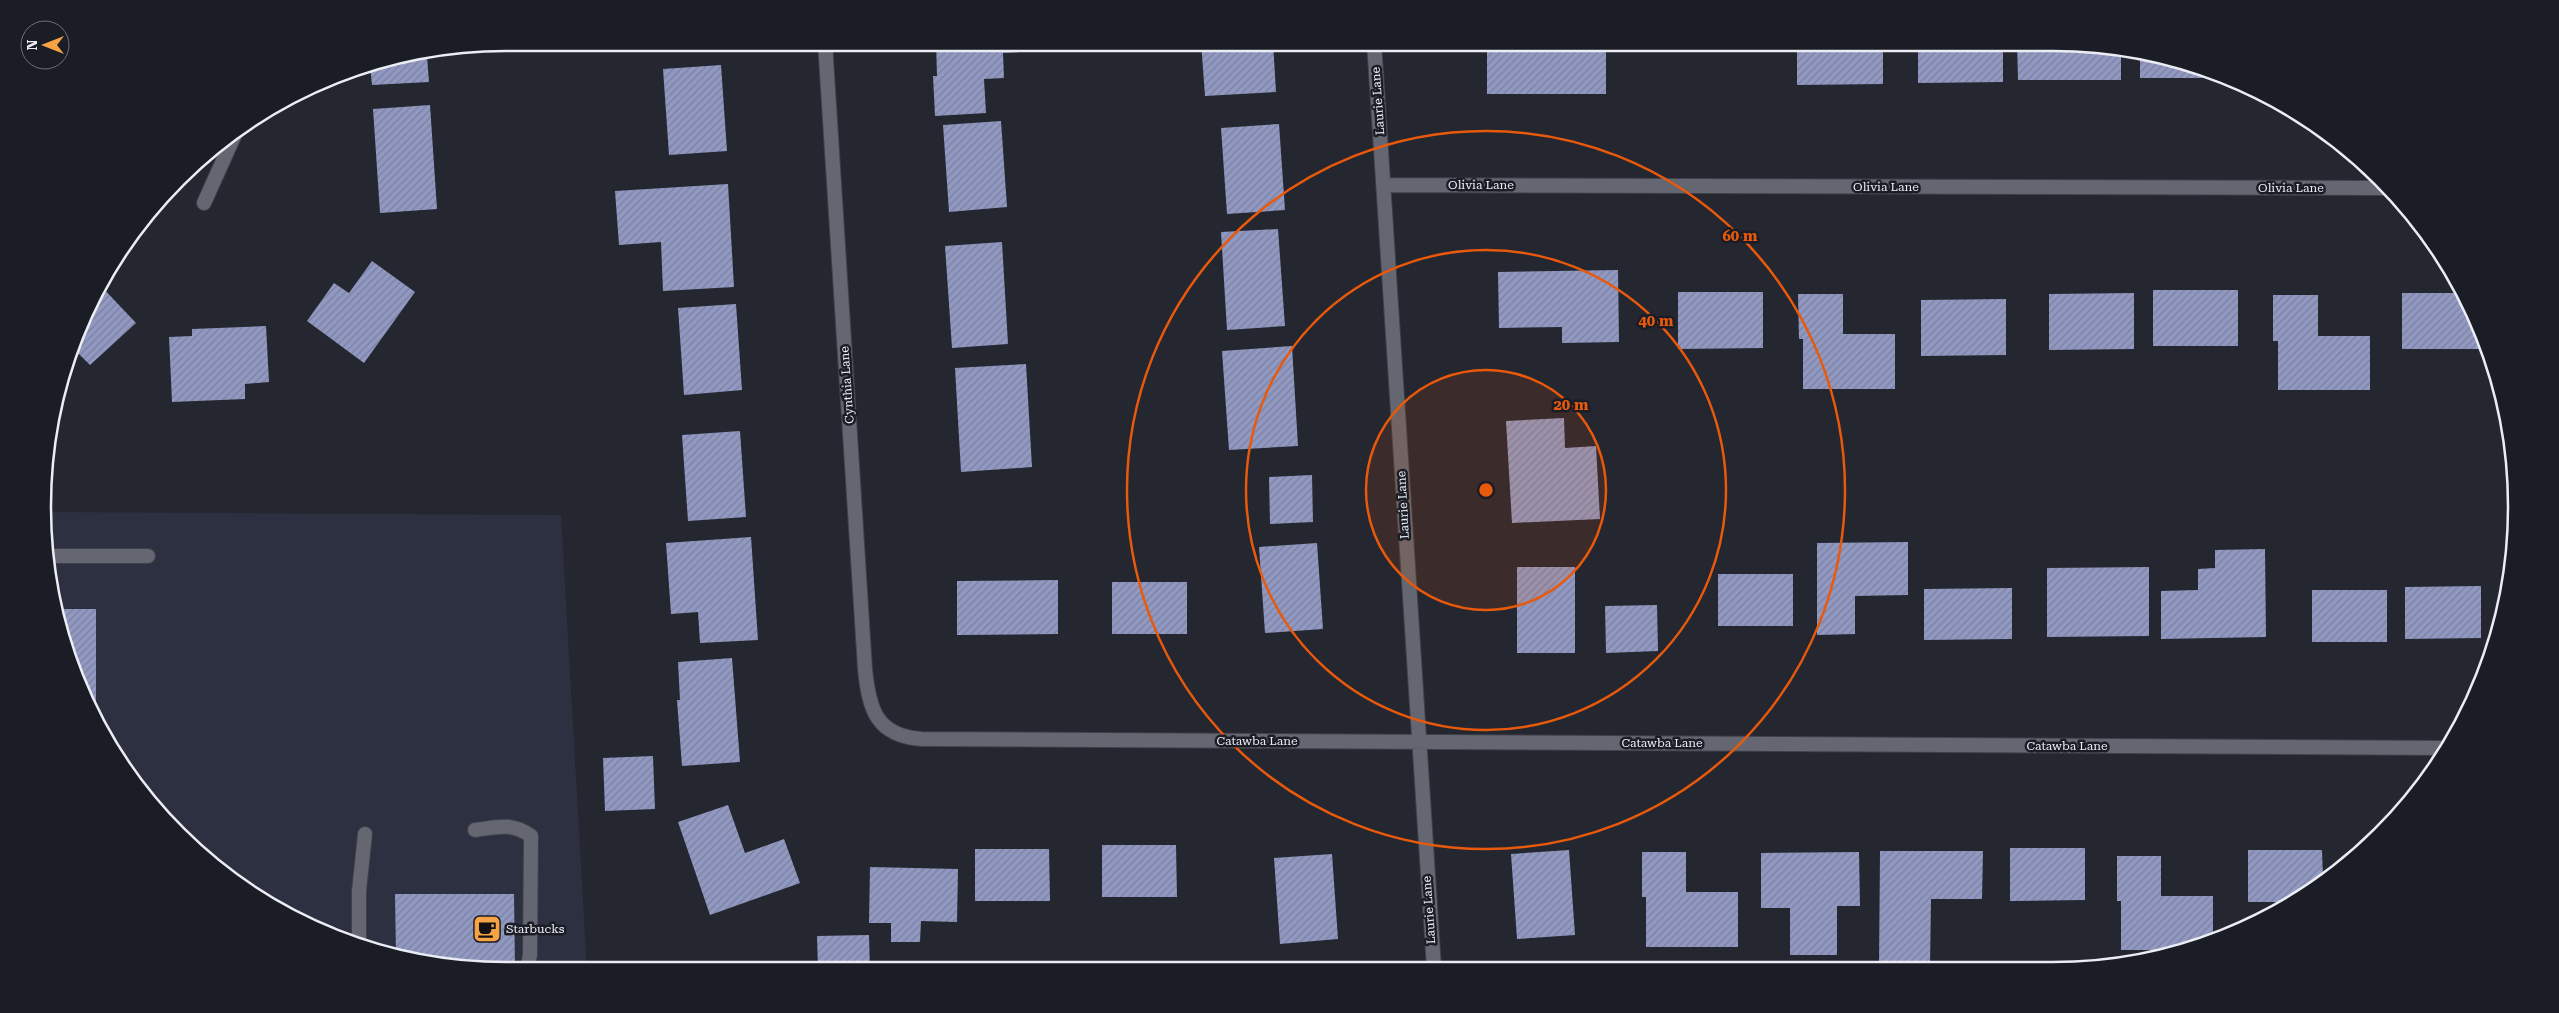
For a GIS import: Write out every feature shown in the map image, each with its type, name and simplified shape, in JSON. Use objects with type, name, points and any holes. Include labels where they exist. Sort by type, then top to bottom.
[{"type":"street","name":"Cynthia Lane","points":[[826,51],[865,669],[871,709],[882,725]]},
{"type":"street","name":"Laurie Lane","points":[[1375,51],[1434,962]]},
{"type":"street","points":[[204,203],[231,144]]},
{"type":"street","name":"Olivia Lane","points":[[1384,185],[2377,188]]},
{"type":"street","points":[[54,556],[148,556]]},
{"type":"street","name":"Catawba Lane","points":[[882,725],[908,738],[922,740],[2438,748]]},
{"type":"street","points":[[475,830],[506,826],[519,827],[532,836],[529,962]]},
{"type":"street","points":[[359,938],[358,891],[364,834]]},
{"type":"shaded area","points":[[51,512],[561,515],[587,962],[506,962],[447,958],[418,953],[360,938],[305,915],[279,901],[229,868],[206,849],[164,807],[145,784],[112,734],[98,708],[75,653],[60,595],[55,566]]},
{"type":"building","points":[[936,51],[1039,51],[1003,53],[1004,78],[984,79],[986,113],[935,116],[933,76],[937,76]]},
{"type":"building","points":[[1202,51],[1274,51],[1276,92],[1205,96]]},
{"type":"building","points":[[1487,51],[1606,51],[1606,94],[1487,94]]},
{"type":"building","points":[[1797,51],[1883,51],[1883,84],[1797,85]]},
{"type":"building","points":[[1918,51],[2003,51],[2003,82],[1918,83]]},
{"type":"building","points":[[2017,51],[2082,52],[2121,57],[2121,80],[2018,80]]},
{"type":"building","points":[[427,58],[429,82],[372,85],[371,72]]},
{"type":"building","points":[[2140,60],[2207,78],[2140,78]]},
{"type":"building","points":[[721,65],[727,151],[669,155],[663,69]]},
{"type":"building","points":[[430,105],[437,209],[380,213],[373,109]]},
{"type":"building","points":[[1001,121],[1007,207],[949,212],[943,125]]},
{"type":"building","points":[[1279,124],[1285,210],[1227,214],[1221,128]]},
{"type":"building","points":[[728,184],[734,287],[663,291],[661,242],[619,245],[615,191]]},
{"type":"building","points":[[1278,229],[1285,326],[1227,330],[1221,232]]},
{"type":"building","points":[[1002,242],[1008,344],[952,348],[945,246]]},
{"type":"building","points":[[372,261],[415,292],[364,363],[307,321],[334,283],[349,293]]},
{"type":"building","points":[[1618,270],[1619,342],[1562,343],[1562,327],[1499,328],[1498,272]]},
{"type":"building","points":[[2153,290],[2238,290],[2238,346],[2153,346]]},
{"type":"building","points":[[106,291],[136,323],[90,365],[78,353]]},
{"type":"building","points":[[1678,292],[1763,292],[1763,348],[1678,349]]},
{"type":"building","points":[[2134,293],[2134,349],[2049,350],[2049,294]]},
{"type":"building","points":[[2402,293],[2455,293],[2480,349],[2402,349]]},
{"type":"building","points":[[1798,294],[1843,294],[1843,334],[1895,334],[1895,389],[1803,389],[1803,339],[1799,339]]},
{"type":"building","points":[[2273,295],[2318,295],[2318,336],[2370,336],[2370,390],[2278,390],[2278,341],[2273,341]]},
{"type":"building","points":[[2006,299],[2006,355],[1921,356],[1921,300]]},
{"type":"building","points":[[736,304],[742,390],[684,395],[678,308]]},
{"type":"building","points":[[266,326],[269,382],[245,384],[245,399],[172,402],[169,337],[192,336],[192,329]]},
{"type":"building","points":[[1292,346],[1298,446],[1229,450],[1222,351]]},
{"type":"building","points":[[1026,364],[1032,467],[961,472],[955,368]]},
{"type":"building","points":[[1564,418],[1565,448],[1596,446],[1600,519],[1512,523],[1506,421]]},
{"type":"building","points":[[740,431],[746,517],[688,521],[682,435]]},
{"type":"building","points":[[1312,475],[1313,522],[1270,524],[1269,477]]},
{"type":"building","points":[[751,537],[758,640],[700,643],[698,612],[671,614],[666,543]]},
{"type":"building","points":[[1908,542],[1908,595],[1855,596],[1855,634],[1817,635],[1817,543]]},
{"type":"building","points":[[1317,543],[1323,629],[1265,633],[1259,547]]},
{"type":"building","points":[[2265,549],[2266,637],[2161,639],[2161,591],[2198,590],[2198,569],[2215,568],[2215,550]]},
{"type":"building","points":[[1517,567],[1575,567],[1575,653],[1517,653]]},
{"type":"building","points":[[2149,567],[2149,636],[2047,637],[2047,568]]},
{"type":"building","points":[[1718,574],[1793,574],[1793,626],[1718,626]]},
{"type":"building","points":[[1058,580],[1058,634],[957,635],[957,581]]},
{"type":"building","points":[[1112,582],[1187,582],[1187,634],[1112,634]]},
{"type":"building","points":[[2481,586],[2481,638],[2405,639],[2405,587]]},
{"type":"building","points":[[2012,588],[2012,639],[1924,640],[1924,589]]},
{"type":"building","points":[[2312,590],[2387,590],[2387,642],[2312,642]]},
{"type":"building","points":[[1657,605],[1658,651],[1606,653],[1605,606]]},
{"type":"building","points":[[63,609],[96,609],[96,704],[75,653]]},
{"type":"building","points":[[732,658],[740,762],[682,766],[677,700],[680,700],[678,662]]},
{"type":"building","points":[[653,756],[655,809],[605,811],[603,758]]},
{"type":"building","points":[[728,805],[745,853],[784,839],[800,883],[710,915],[678,822]]},
{"type":"building","points":[[1102,845],[1176,845],[1177,897],[1102,897]]},
{"type":"building","points":[[2010,848],[2085,848],[2085,900],[2010,901]]},
{"type":"building","points":[[975,849],[1049,849],[1050,901],[975,901]]},
{"type":"building","points":[[1569,850],[1575,935],[1517,939],[1511,854]]},
{"type":"building","points":[[2248,850],[2322,850],[2323,873],[2278,902],[2248,902]]},
{"type":"building","points":[[1880,851],[1983,851],[1982,899],[1931,899],[1930,962],[1879,962]]},
{"type":"building","points":[[1642,852],[1686,852],[1686,892],[1738,892],[1738,947],[1646,947],[1646,897],[1642,897]]},
{"type":"building","points":[[1859,852],[1860,906],[1837,906],[1837,955],[1790,955],[1790,908],[1761,908],[1761,853]]},
{"type":"building","points":[[1332,854],[1338,939],[1280,944],[1274,858]]},
{"type":"building","points":[[2117,856],[2161,856],[2161,896],[2213,896],[2213,932],[2153,950],[2121,950],[2121,901],[2117,901]]},
{"type":"building","points":[[870,867],[958,869],[957,922],[921,921],[920,942],[891,942],[891,923],[869,923]]},
{"type":"building","points":[[395,894],[514,894],[515,962],[447,958],[396,948]]},
{"type":"building","points":[[869,935],[870,962],[818,962],[817,936]]},
{"type":"place","name":"Starbucks","points":[[487,929]]}]
